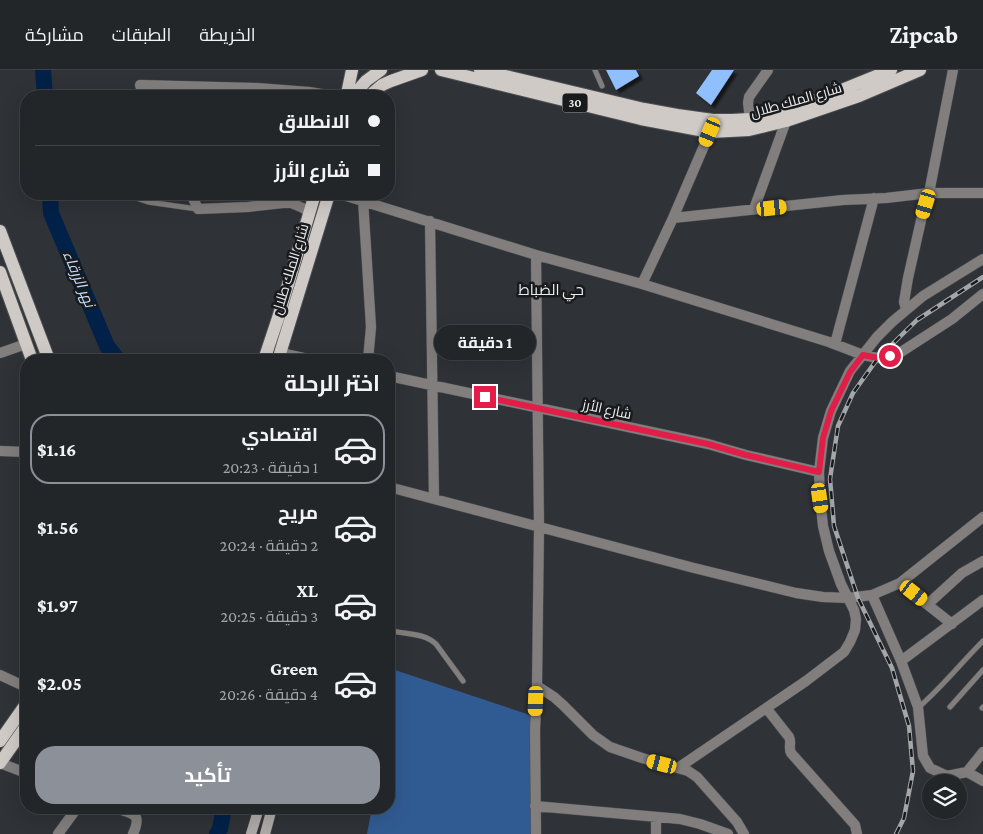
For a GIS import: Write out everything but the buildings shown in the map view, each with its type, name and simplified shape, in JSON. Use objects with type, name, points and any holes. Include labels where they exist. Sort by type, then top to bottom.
[{"type":"main road","points":[[348,90],[352,70]]},
{"type":"main road","points":[[358,90],[366,81],[381,70]]},
{"type":"main road","points":[[376,90],[390,81],[422,70]]},
{"type":"main road","name":"شارع الملك طلال","points":[[441,70],[640,119],[710,132],[749,130],[786,121],[859,96],[920,70]]},
{"type":"main road","name":"شارع الملك طلال","points":[[481,70],[644,109],[713,120],[732,120],[768,116],[822,98],[891,70]]},
{"type":"main road","name":"شارع الملك طلال","points":[[267,354],[313,200]]},
{"type":"main road","name":"شارع الملك طلال","points":[[281,354],[327,200]]},
{"type":"main road","points":[[0,231],[46,354]]},
{"type":"main road","points":[[0,272],[30,354]]},
{"type":"main road","points":[[0,741],[20,713]]},
{"type":"main road","points":[[0,763],[20,735]]},
{"type":"main road","points":[[251,834],[257,814]]},
{"type":"main road","points":[[265,834],[270,814]]},
{"type":"street","points":[[750,119],[749,97],[768,70]]},
{"type":"street","points":[[906,309],[904,302],[908,278],[929,193],[952,70]]},
{"type":"street","points":[[142,90],[140,85],[284,90]]},
{"type":"street","points":[[754,209],[786,121]]},
{"type":"street","points":[[642,284],[710,132]]},
{"type":"street","points":[[673,218],[929,193],[983,193]]},
{"type":"street","points":[[835,344],[874,198]]},
{"type":"street","points":[[194,200],[198,209],[291,203],[310,212]]},
{"type":"street","points":[[369,354],[371,326],[363,200],[536,255],[642,284],[835,344],[863,355],[878,358],[901,352],[952,320],[983,294]]},
{"type":"street","points":[[430,221],[434,499]]},
{"type":"street","points":[[536,255],[539,527],[535,730],[536,834]]},
{"type":"street","points":[[678,768],[767,709],[844,652],[854,635],[856,619],[829,552],[823,526],[820,498],[819,472],[823,438],[831,411],[850,372],[877,337],[906,309],[923,296],[983,259]]},
{"type":"street","points":[[0,353],[26,344]]},
{"type":"street","name":"شارع الأرز","points":[[395,377],[708,444],[819,472]]},
{"type":"street","points":[[0,451],[20,452]]},
{"type":"street","points":[[0,457],[20,458]]},
{"type":"street","points":[[395,489],[694,568],[796,593],[823,597],[848,598],[872,595],[900,583],[983,517]]},
{"type":"street","points":[[928,604],[962,573],[983,561]]},
{"type":"street","points":[[900,583],[952,624]]},
{"type":"street","points":[[872,595],[901,661],[918,708],[923,756],[930,768],[947,776],[967,772],[983,752]]},
{"type":"street","points":[[901,661],[983,600]]},
{"type":"street","points":[[0,675],[20,684]]},
{"type":"street","points":[[537,686],[554,697],[593,735],[610,747],[692,773],[703,782],[737,822],[744,834]]},
{"type":"street","points":[[767,709],[789,737],[789,749],[791,752],[855,825],[857,834]]},
{"type":"street","points":[[0,763],[20,771]]},
{"type":"street","points":[[967,772],[983,781]]},
{"type":"street","points":[[535,806],[680,819],[728,834]]},
{"type":"street","points":[[58,834],[73,814]]},
{"type":"street","points":[[133,814],[138,820],[133,834]]},
{"type":"street","points":[[656,817],[656,834]]},
{"type":"lane","points":[[595,70],[602,86]]},
{"type":"lane","points":[[142,200],[198,209]]},
{"type":"lane","points":[[395,631],[430,639],[436,644],[463,681]]},
{"type":"lane","points":[[918,708],[933,695],[954,670],[983,641]]},
{"type":"lane","points":[[950,707],[983,670]]},
{"type":"shaded area","points":[[395,670],[530,715],[531,834],[367,834],[371,814],[395,814]]},
{"type":"waterway","name":"نهر الزرقاء","points":[[43,70],[45,90]]},
{"type":"waterway","name":"نهر الزرقاء","points":[[50,200],[51,213],[107,346],[113,354]]},
{"type":"waterway","name":"نهر الزرقاء","points":[[217,834],[223,814]]},
{"type":"railway","points":[[896,834],[904,818],[913,771],[909,726],[892,668],[858,598],[834,526],[830,479],[838,426],[853,393],[878,358],[917,320],[983,277]]},
{"type":"district","name":"حي الضباط","points":[[551,290]]},
{"type":"route","points":[[485,397],[708,444],[819,472],[823,438],[831,411],[850,372],[863,355],[878,358],[890,356]]}]
